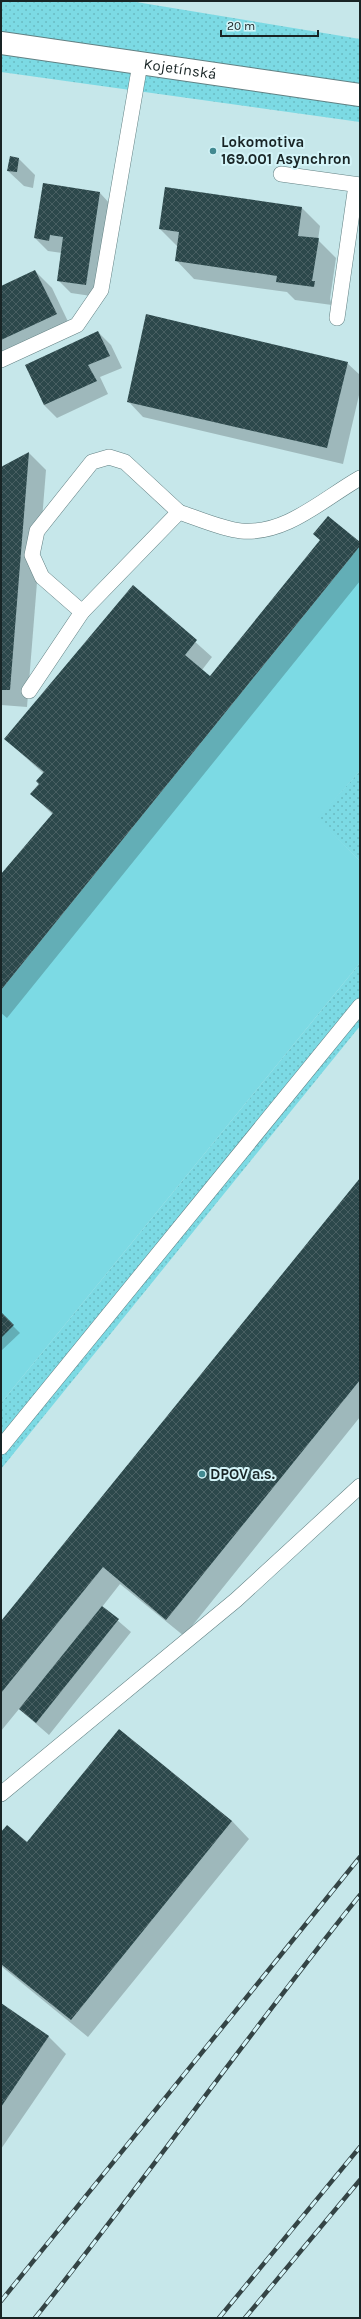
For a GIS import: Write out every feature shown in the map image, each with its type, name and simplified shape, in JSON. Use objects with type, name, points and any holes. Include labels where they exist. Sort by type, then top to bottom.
[{"type":"main road","name":"Kojetínská","points":[[1,43],[360,95]]},
{"type":"lane","points":[[1,360],[78,325],[102,290],[140,64]]},
{"type":"lane","points":[[281,174],[358,185],[337,318]]},
{"type":"lane","points":[[82,612],[42,577],[32,555],[37,531],[92,462],[109,457],[125,462],[179,512],[240,531],[264,530],[288,523],[360,478]]},
{"type":"lane","points":[[29,691],[82,612],[179,512]]},
{"type":"lane","points":[[1,1447],[360,1006]]},
{"type":"lane","points":[[1,1794],[236,1600],[360,1486]]},
{"type":"shaded area","points":[[1,1],[130,1],[360,39],[360,122],[1,72]]},
{"type":"shaded area","points":[[360,546],[360,771],[318,818],[360,861],[360,963],[1,1403],[1,990]]},
{"type":"shaded area","points":[[360,771],[360,861],[317,818]]},
{"type":"shaded area","points":[[360,963],[360,1026],[1,1469],[1,1403]]},
{"type":"building","points":[[10,156],[19,158],[17,172],[7,171]]},
{"type":"building","points":[[43,183],[100,192],[86,285],[57,281],[63,237],[50,235],[49,241],[34,238]]},
{"type":"building","points":[[165,187],[302,207],[298,236],[319,238],[312,281],[315,281],[314,287],[276,282],[277,276],[175,261],[179,232],[159,229]]},
{"type":"building","points":[[35,270],[57,314],[1,340],[1,286]]},
{"type":"building","points":[[146,314],[348,362],[327,448],[127,402]]},
{"type":"building","points":[[98,331],[110,356],[88,365],[97,381],[44,405],[25,365]]},
{"type":"building","points":[[29,452],[10,690],[1,690],[1,467]]},
{"type":"building","points":[[328,516],[360,542],[360,546],[1,990],[1,874],[53,813],[30,794],[39,784],[36,781],[44,772],[4,739],[133,585],[197,640],[185,655],[210,676],[320,540],[313,534]]},
{"type":"building","name":"DPOV a.s.","points":[[360,1178],[360,1380],[166,1620],[103,1567],[1,1693],[1,1621]]},
{"type":"building","points":[[1,1312],[14,1325],[1,1338]]},
{"type":"building","points":[[102,1606],[119,1619],[36,1723],[19,1709]]},
{"type":"building","points":[[119,1729],[232,1821],[71,2020],[1,1964],[1,1832],[7,1825],[27,1842]]},
{"type":"building","points":[[1,2003],[49,2036],[1,2107]]},
{"type":"railway","points":[[1,2301],[360,1857]]},
{"type":"railway","points":[[35,2318],[117,2213],[318,1947],[360,1895]]},
{"type":"railway","points":[[219,2318],[360,2147]]},
{"type":"railway","points":[[245,2318],[360,2180]]},
{"type":"place","name":"Lokomotiva 169.001 Asynchron","points":[[213,151]]},
{"type":"place","name":"DPOV a.s.","points":[[202,1474]]}]
